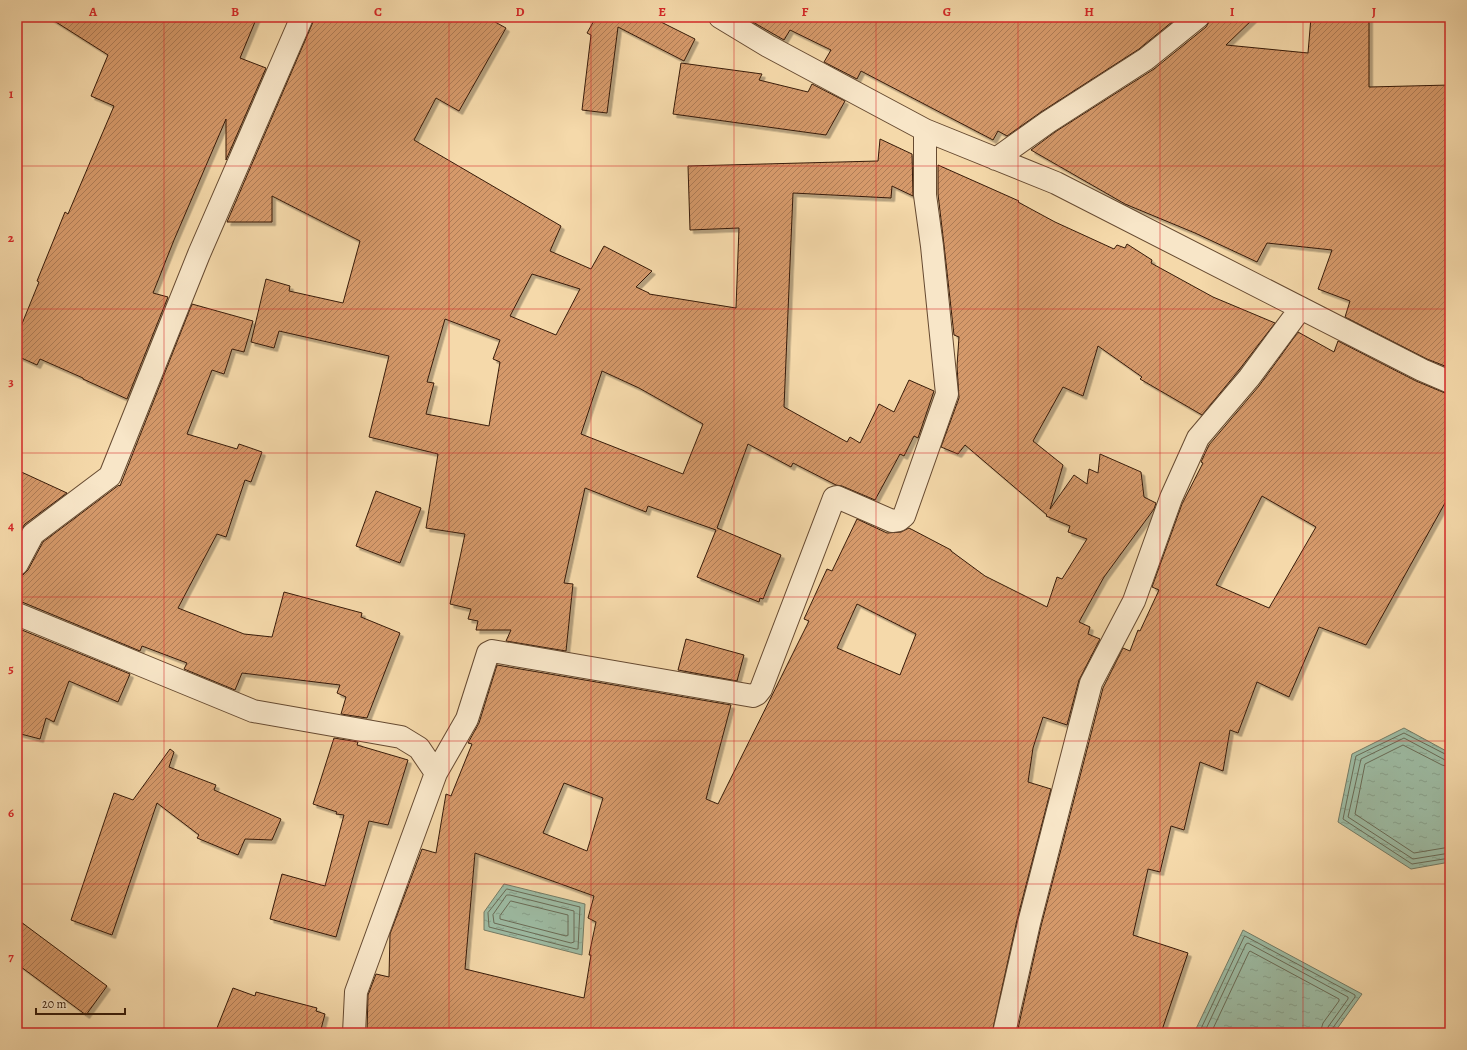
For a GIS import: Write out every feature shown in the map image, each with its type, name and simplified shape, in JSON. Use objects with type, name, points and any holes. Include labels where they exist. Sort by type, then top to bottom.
[{"type":"street","points":[[17,564],[33,534],[110,476],[199,254],[302,17]]},
{"type":"street","points":[[720,17],[768,46],[925,130],[1056,184],[1422,370],[1450,382]]},
{"type":"street","points":[[996,159],[1048,122],[1146,59],[1198,17]]},
{"type":"street","points":[[354,1033],[356,992],[436,773],[466,719],[488,653],[492,651],[754,696],[758,694],[761,689],[834,498],[837,497],[892,521],[899,520],[904,516],[947,394],[932,246],[925,195],[925,130]]},
{"type":"street","points":[[1004,1033],[1031,915],[1091,683],[1134,601],[1171,498],[1198,438],[1249,378],[1300,308]]},
{"type":"street","points":[[17,614],[253,711],[401,737],[419,748],[436,773]]},
{"type":"water","points":[[1404,728],[1450,753],[1450,862],[1411,869],[1338,822],[1352,754]]},
{"type":"water","points":[[504,884],[585,904],[582,955],[484,930],[484,912]]},
{"type":"water","points":[[1243,930],[1362,994],[1334,1033],[1194,1033]]},
{"type":"building","points":[[48,17],[257,17],[240,58],[266,68],[226,160],[226,119],[174,240],[153,293],[168,297],[127,399],[40,359],[37,365],[17,356],[17,336],[39,282],[37,281],[65,212],[68,214],[114,106],[91,96],[108,55]]},
{"type":"building","points":[[314,17],[486,17],[506,28],[459,111],[436,98],[414,140],[561,226],[550,251],[591,269],[604,246],[652,271],[636,287],[649,294],[736,308],[739,228],[690,230],[688,166],[878,161],[880,139],[912,154],[913,196],[892,186],[891,198],[793,193],[784,407],[847,442],[850,437],[860,443],[879,404],[894,412],[909,380],[934,391],[918,438],[914,436],[904,456],[900,454],[875,500],[842,486],[836,485],[793,463],[791,467],[748,444],[717,528],[781,555],[763,599],[760,598],[759,602],[697,577],[716,530],[648,506],[646,512],[585,488],[564,583],[573,584],[566,651],[506,641],[511,630],[476,630],[478,621],[468,619],[471,609],[450,604],[465,534],[426,528],[438,454],[369,437],[389,356],[279,331],[274,348],[251,342],[266,279],[290,286],[289,291],[343,303],[360,241],[272,196],[272,222],[227,222]],"holes":[[[532,274],[580,289],[556,335],[510,316]],[[445,319],[500,340],[493,359],[500,362],[489,426],[426,414],[434,383],[427,382]],[[602,371],[639,388],[703,424],[683,474],[581,434]]]},
{"type":"building","points":[[596,17],[651,17],[695,39],[684,61],[618,27],[607,113],[582,110],[591,35],[587,33]]},
{"type":"building","points":[[744,17],[1178,17],[1139,49],[1041,112],[1007,136],[998,131],[993,140],[861,71],[857,79],[824,62],[831,50],[790,30],[784,40]]},
{"type":"building","points":[[1210,17],[1255,17],[1226,45],[1308,53],[1311,17],[1369,17],[1369,87],[1450,85],[1450,368],[1427,359],[1345,317],[1350,301],[1318,289],[1332,250],[1267,243],[1257,262],[1195,233],[1125,204],[1031,150],[1055,132],[1154,69],[1206,27]]},
{"type":"building","points":[[681,63],[762,74],[759,80],[808,92],[812,84],[845,101],[826,135],[673,114]]},
{"type":"building","points":[[938,165],[1019,201],[1018,202],[1055,222],[1114,249],[1117,245],[1125,248],[1127,244],[1152,260],[1151,263],[1213,297],[1275,323],[1202,415],[1140,379],[1142,377],[1098,346],[1083,396],[1063,387],[1033,441],[1063,465],[1050,509],[1074,475],[1087,484],[1089,469],[1098,473],[1100,454],[1141,472],[1144,497],[1156,503],[1154,509],[1104,577],[1079,622],[1090,627],[1088,634],[1100,639],[1079,680],[1067,725],[1043,717],[1033,748],[1028,782],[1051,789],[1017,920],[992,1033],[367,1033],[368,995],[376,974],[389,977],[390,934],[422,849],[436,853],[446,794],[451,796],[472,744],[468,743],[479,723],[497,665],[731,705],[706,799],[718,804],[809,621],[804,619],[827,569],[832,571],[857,519],[887,533],[901,532],[909,528],[951,550],[985,576],[1047,607],[1057,577],[1062,579],[1087,539],[1068,532],[1070,526],[1046,516],[1047,515],[965,445],[958,454],[941,447],[959,398],[957,366],[959,337],[954,335],[938,194]],"holes":[[[857,604],[916,634],[900,675],[837,648]],[[564,783],[603,798],[587,851],[543,833]],[[475,853],[594,896],[588,918],[596,922],[589,955],[591,955],[584,998],[465,969]]]},
{"type":"building","points":[[192,304],[253,321],[244,352],[232,349],[224,374],[212,370],[187,434],[237,449],[239,444],[262,452],[251,482],[245,480],[226,537],[217,534],[178,608],[244,634],[272,637],[284,592],[362,613],[361,617],[400,633],[367,718],[341,714],[346,697],[337,693],[340,685],[242,673],[235,690],[184,669],[187,663],[142,646],[140,651],[22,602],[17,602],[17,576],[23,575],[28,570],[43,542],[119,485],[120,486]]},
{"type":"building","points":[[1298,332],[1334,352],[1338,341],[1416,381],[1450,394],[1450,494],[1366,645],[1319,627],[1289,697],[1257,682],[1238,733],[1230,730],[1223,771],[1200,762],[1184,830],[1171,826],[1160,872],[1148,869],[1133,935],[1188,953],[1161,1033],[1017,1033],[1041,926],[1103,688],[1123,648],[1130,651],[1138,630],[1140,631],[1159,590],[1152,587],[1182,504],[1203,463],[1201,462],[1209,445],[1259,386]],"holes":[[[1262,496],[1316,527],[1269,608],[1216,585]]]},
{"type":"building","points":[[17,470],[67,493],[25,524],[22,528],[17,525]]},
{"type":"building","points":[[376,491],[421,508],[400,563],[356,546]]},
{"type":"building","points":[[17,628],[130,674],[118,702],[69,681],[54,722],[46,718],[40,739],[17,733]]},
{"type":"building","points":[[686,639],[744,655],[737,681],[678,670]]},
{"type":"building","points":[[334,738],[358,742],[357,745],[408,760],[388,825],[369,821],[336,937],[270,919],[282,874],[325,886],[344,815],[336,814],[337,812],[313,804]]},
{"type":"building","points":[[170,749],[174,752],[169,767],[216,785],[214,790],[281,819],[272,840],[245,839],[238,855],[197,838],[199,835],[157,803],[112,935],[71,920],[114,793],[133,800]]},
{"type":"building","points":[[17,919],[107,986],[86,1015],[17,964]]},
{"type":"building","points":[[233,988],[255,996],[256,992],[317,1008],[316,1011],[325,1014],[320,1033],[215,1033]]}]
